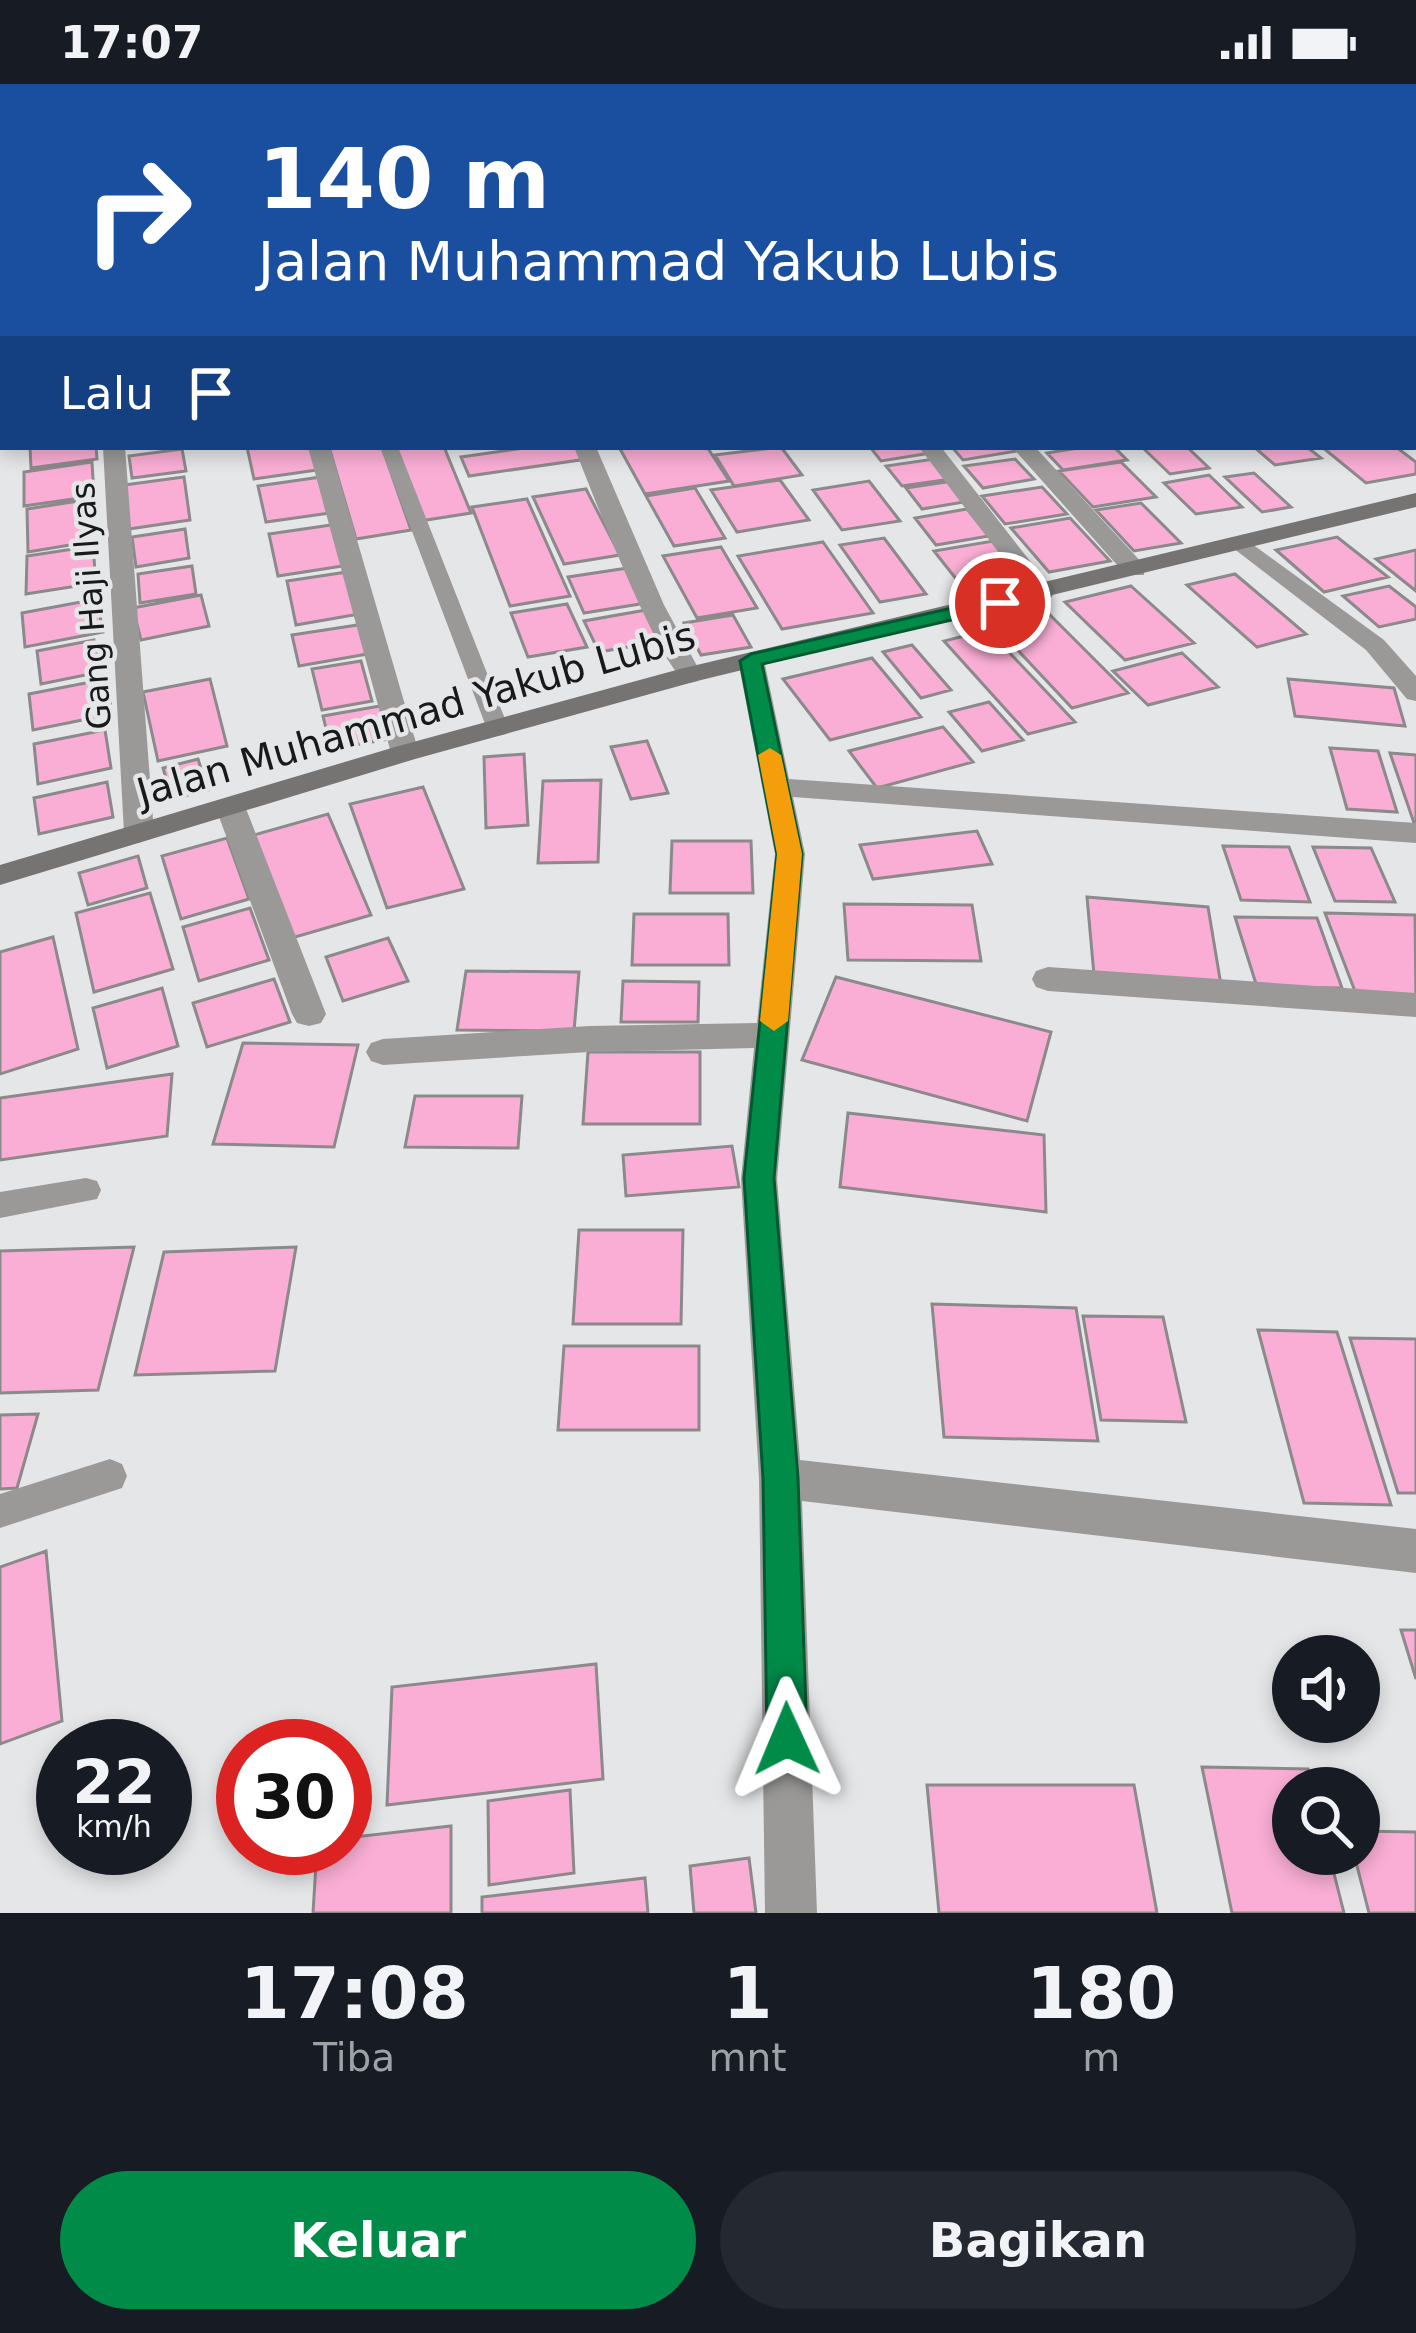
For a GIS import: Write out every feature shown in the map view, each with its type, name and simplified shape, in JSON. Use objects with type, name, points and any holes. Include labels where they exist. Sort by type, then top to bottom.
[{"type":"main road","name":"Jalan Muhammad Yakub Lubis","points":[[0,875],[405,753],[689,675],[1416,500]]},
{"type":"street","name":"Gang Haji Ilyas","points":[[113,450],[139,833]]},
{"type":"street","points":[[321,450],[405,753]]},
{"type":"street","points":[[586,450],[652,605],[689,675]]},
{"type":"street","points":[[932,450],[1042,593]]},
{"type":"street","points":[[1026,450],[1135,570]]},
{"type":"street","points":[[1241,543],[1375,645],[1416,693]]},
{"type":"street","points":[[751,661],[790,854],[759,1178],[780,1478],[791,1913]]},
{"type":"street","points":[[776,787],[1416,833]]},
{"type":"street","points":[[230,806],[309,1014]]},
{"type":"street","points":[[1048,979],[1416,1005]]},
{"type":"street","points":[[383,1052],[773,1034]]},
{"type":"street","points":[[780,1478],[1416,1550]]},
{"type":"lane","points":[[390,450],[498,729]]},
{"type":"lane","points":[[0,1205],[86,1190]]},
{"type":"lane","points":[[0,1511],[110,1475]]},
{"type":"building","points":[[30,450],[96,450],[97,459],[31,468]]},
{"type":"building","points":[[182,450],[186,471],[132,478],[129,456]]},
{"type":"building","points":[[248,450],[312,450],[317,470],[254,479]]},
{"type":"building","points":[[330,450],[383,450],[411,530],[356,539]]},
{"type":"building","points":[[395,450],[445,450],[471,513],[420,521]]},
{"type":"building","points":[[509,450],[582,450],[587,459],[469,476],[461,457]]},
{"type":"building","points":[[621,450],[709,450],[729,481],[645,494]]},
{"type":"building","points":[[783,450],[802,475],[734,486],[715,455]]},
{"type":"building","points":[[872,450],[931,453],[881,461]]},
{"type":"building","points":[[955,450],[1017,451],[963,460]]},
{"type":"building","points":[[1117,450],[1127,460],[1063,470],[1047,453]]},
{"type":"building","points":[[1145,450],[1190,450],[1209,468],[1170,474]]},
{"type":"building","points":[[1258,450],[1311,450],[1321,458],[1275,465]]},
{"type":"building","points":[[1326,450],[1400,450],[1416,462],[1416,474],[1366,483]]},
{"type":"building","points":[[934,459],[951,479],[902,486],[886,466]]},
{"type":"building","points":[[1015,459],[1034,479],[983,488],[964,466]]},
{"type":"building","points":[[92,462],[94,496],[24,506],[24,472]]},
{"type":"building","points":[[1121,462],[1156,497],[1093,507],[1059,471]]},
{"type":"building","points":[[1254,473],[1291,507],[1262,512],[1225,477]]},
{"type":"building","points":[[1209,475],[1242,507],[1196,514],[1164,483]]},
{"type":"building","points":[[184,477],[190,520],[129,529],[124,485]]},
{"type":"building","points":[[321,477],[330,513],[266,522],[258,486]]},
{"type":"building","points":[[780,480],[809,520],[737,532],[711,490]]},
{"type":"building","points":[[869,481],[900,521],[842,530],[813,490]]},
{"type":"building","points":[[953,481],[970,501],[922,509],[906,488]]},
{"type":"building","points":[[1042,487],[1067,514],[1005,524],[982,496]]},
{"type":"building","points":[[695,488],[725,538],[674,546],[646,496]]},
{"type":"building","points":[[586,489],[620,555],[564,564],[533,497]]},
{"type":"building","points":[[527,499],[570,596],[510,606],[472,507]]},
{"type":"building","points":[[85,500],[88,542],[28,552],[27,509]]},
{"type":"building","points":[[1141,503],[1181,543],[1134,551],[1096,510]]},
{"type":"building","points":[[967,509],[989,536],[936,545],[915,518]]},
{"type":"building","points":[[1070,518],[1110,561],[1049,572],[1011,528]]},
{"type":"building","points":[[338,524],[349,565],[278,576],[269,534]]},
{"type":"building","points":[[185,529],[189,558],[136,567],[132,537]]},
{"type":"building","points":[[1337,537],[1388,577],[1324,592],[1276,550]]},
{"type":"building","points":[[884,538],[926,594],[880,602],[840,545]]},
{"type":"building","points":[[993,541],[1021,574],[961,585],[934,551]]},
{"type":"building","points":[[823,542],[873,613],[782,629],[738,556]]},
{"type":"building","points":[[93,546],[96,583],[26,594],[27,556]]},
{"type":"building","points":[[721,547],[757,608],[697,618],[663,556]]},
{"type":"building","points":[[1416,550],[1416,591],[1376,559]]},
{"type":"building","points":[[192,566],[196,594],[140,603],[138,574]]},
{"type":"building","points":[[628,568],[646,603],[584,613],[568,577]]},
{"type":"building","points":[[347,572],[359,614],[296,625],[287,581]]},
{"type":"building","points":[[1235,574],[1306,634],[1257,647],[1187,585]]},
{"type":"building","points":[[1131,586],[1194,643],[1125,660],[1065,602]]},
{"type":"building","points":[[1389,586],[1416,607],[1416,619],[1379,627],[1343,596]]},
{"type":"building","points":[[201,595],[209,626],[141,640],[133,608]]},
{"type":"building","points":[[97,599],[103,632],[25,647],[22,613]]},
{"type":"building","points":[[567,604],[587,647],[528,657],[511,613]]},
{"type":"building","points":[[646,610],[662,641],[599,652],[584,621]]},
{"type":"building","points":[[733,615],[751,647],[701,655],[684,623]]},
{"type":"building","points":[[1050,615],[1128,693],[1072,708],[997,628]]},
{"type":"building","points":[[364,624],[373,653],[299,666],[292,635]]},
{"type":"building","points":[[988,630],[1075,722],[1028,734],[944,641]]},
{"type":"building","points":[[94,640],[100,672],[41,684],[37,651]]},
{"type":"building","points":[[912,645],[951,690],[921,698],[883,652]]},
{"type":"building","points":[[1182,653],[1218,687],[1148,705],[1113,671]]},
{"type":"building","points":[[872,658],[921,717],[830,740],[783,679]]},
{"type":"building","points":[[361,661],[372,701],[322,710],[312,669]]},
{"type":"building","points":[[106,679],[112,714],[33,730],[29,694]]},
{"type":"building","points":[[210,679],[227,746],[158,761],[143,692]]},
{"type":"building","points":[[1288,679],[1394,688],[1405,726],[1295,716]]},
{"type":"building","points":[[989,702],[1023,740],[982,751],[949,712]]},
{"type":"building","points":[[380,706],[389,739],[331,749],[323,716]]},
{"type":"building","points":[[943,727],[973,762],[877,788],[849,751]]},
{"type":"building","points":[[105,730],[111,768],[38,784],[34,744]]},
{"type":"building","points":[[647,741],[668,793],[631,799],[611,747]]},
{"type":"building","points":[[1330,748],[1378,751],[1397,812],[1347,809]]},
{"type":"building","points":[[1390,753],[1416,755],[1416,823],[1414,823]]},
{"type":"building","points":[[524,754],[528,825],[486,828],[484,757]]},
{"type":"building","points":[[198,759],[208,790],[172,799],[163,768]]},
{"type":"building","points":[[601,780],[598,862],[538,863],[543,781]]},
{"type":"building","points":[[107,782],[113,817],[39,834],[34,798]]},
{"type":"building","points":[[423,787],[464,889],[387,908],[350,804]]},
{"type":"building","points":[[328,814],[371,915],[285,940],[247,837]]},
{"type":"building","points":[[977,831],[992,864],[873,879],[860,845]]},
{"type":"building","points":[[227,838],[249,899],[181,919],[162,856]]},
{"type":"building","points":[[672,841],[751,841],[753,893],[670,893]]},
{"type":"building","points":[[1223,846],[1289,847],[1310,902],[1241,900]]},
{"type":"building","points":[[1313,847],[1371,848],[1395,902],[1335,901]]},
{"type":"building","points":[[138,856],[147,888],[88,905],[79,873]]},
{"type":"building","points":[[150,893],[173,969],[94,992],[76,913]]},
{"type":"building","points":[[1087,897],[1208,907],[1221,985],[1094,975]]},
{"type":"building","points":[[844,904],[972,905],[981,961],[848,960]]},
{"type":"building","points":[[250,908],[269,960],[199,981],[183,927]]},
{"type":"building","points":[[1325,913],[1415,915],[1416,1000],[1358,999]]},
{"type":"building","points":[[634,914],[728,914],[729,965],[632,965]]},
{"type":"building","points":[[1235,917],[1317,918],[1342,988],[1257,987]]},
{"type":"building","points":[[53,937],[78,1049],[0,1074],[0,952]]},
{"type":"building","points":[[388,938],[408,981],[343,1001],[326,957]]},
{"type":"building","points":[[466,971],[579,972],[574,1031],[457,1030]]},
{"type":"building","points":[[836,977],[1051,1032],[1027,1121],[802,1060]]},
{"type":"building","points":[[274,979],[290,1022],[207,1047],[193,1003]]},
{"type":"building","points":[[623,981],[699,982],[698,1022],[621,1022]]},
{"type":"building","points":[[162,988],[178,1046],[107,1068],[93,1008]]},
{"type":"building","points":[[243,1043],[358,1045],[334,1147],[213,1144]]},
{"type":"building","points":[[588,1052],[700,1052],[700,1124],[583,1124]]},
{"type":"building","points":[[172,1074],[167,1136],[0,1160],[0,1098]]},
{"type":"building","points":[[415,1096],[522,1096],[518,1148],[405,1147]]},
{"type":"building","points":[[848,1113],[1044,1135],[1046,1212],[840,1187]]},
{"type":"building","points":[[732,1146],[739,1187],[626,1196],[623,1155]]},
{"type":"building","points":[[579,1230],[683,1230],[681,1324],[573,1324]]},
{"type":"building","points":[[134,1247],[98,1390],[0,1393],[0,1251]]},
{"type":"building","points":[[296,1247],[275,1371],[135,1375],[164,1252]]},
{"type":"building","points":[[932,1304],[1076,1308],[1098,1441],[944,1437]]},
{"type":"building","points":[[1083,1316],[1163,1317],[1186,1422],[1101,1420]]},
{"type":"building","points":[[1258,1330],[1337,1332],[1391,1505],[1304,1503]]},
{"type":"building","points":[[1350,1338],[1416,1339],[1416,1493],[1398,1493]]},
{"type":"building","points":[[564,1346],[699,1346],[699,1430],[558,1430]]},
{"type":"building","points":[[38,1414],[17,1488],[0,1489],[0,1415]]},
{"type":"building","points":[[46,1551],[62,1719],[36,1719],[36,1731],[0,1744],[0,1567]]},
{"type":"building","points":[[1401,1630],[1416,1630],[1416,1679]]},
{"type":"building","points":[[596,1664],[603,1779],[387,1805],[392,1687]]},
{"type":"building","points":[[1202,1767],[1272,1768],[1272,1875],[1334,1875],[1344,1913],[1232,1913]]},
{"type":"building","points":[[927,1785],[1134,1785],[1157,1913],[939,1913]]},
{"type":"building","points":[[570,1790],[574,1873],[489,1885],[488,1801]]},
{"type":"building","points":[[451,1826],[451,1913],[313,1913],[315,1875],[372,1875],[372,1835]]},
{"type":"building","points":[[1380,1831],[1416,1832],[1416,1913],[1369,1913],[1359,1875],[1380,1875]]},
{"type":"building","points":[[749,1858],[756,1913],[694,1913],[690,1866]]},
{"type":"building","points":[[645,1878],[648,1913],[482,1913],[482,1897]]},
{"type":"slow traffic","points":[[770,755],[790,854],[774,1021]]},
{"type":"route","points":[[787,1739],[780,1478],[759,1178],[790,854],[751,661],[1000,603]]}]
